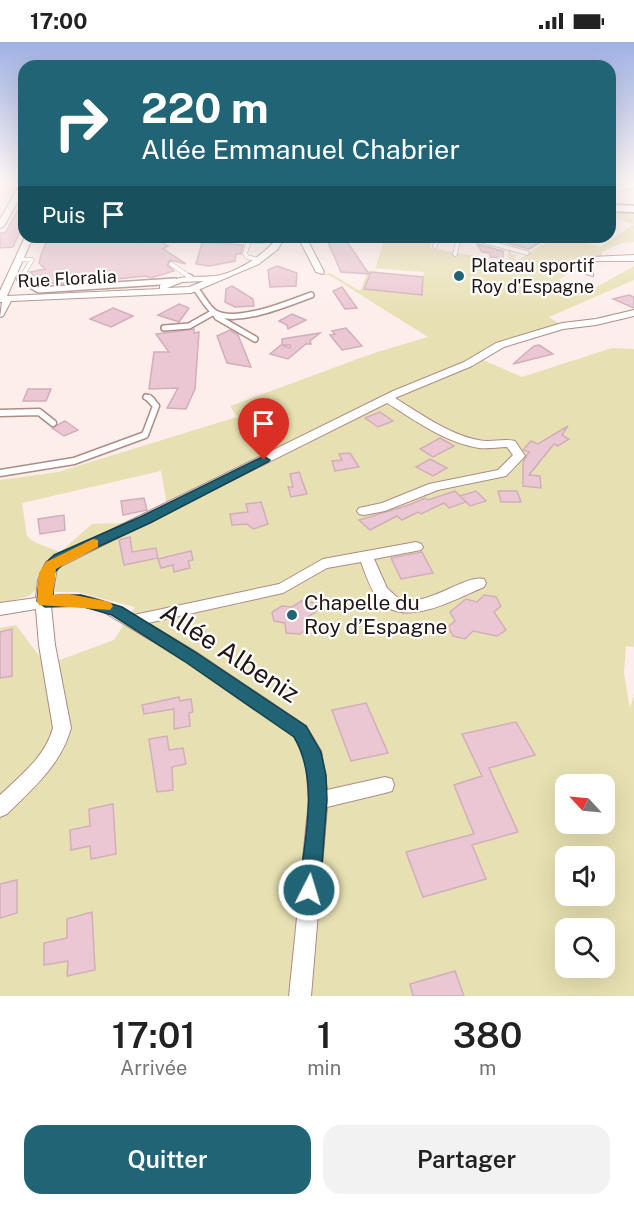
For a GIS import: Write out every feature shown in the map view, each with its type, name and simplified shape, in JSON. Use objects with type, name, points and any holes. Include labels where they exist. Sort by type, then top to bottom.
[{"type":"street","points":[[0,314],[3,299],[26,243]]},
{"type":"street","points":[[196,283],[239,270],[259,260],[277,243]]},
{"type":"street","points":[[305,243],[320,272]]},
{"type":"street","points":[[590,274],[590,264],[594,259],[634,258]]},
{"type":"street","name":"Rue Floralia","points":[[3,299],[68,293],[136,293],[196,283]]},
{"type":"street","points":[[0,808],[46,761],[60,741],[62,728],[47,645],[45,601],[47,573],[51,565],[59,559],[145,520],[387,398],[468,364],[500,345],[562,326],[596,322],[634,313]]},
{"type":"street","points":[[364,511],[385,507],[434,487],[501,473],[519,456],[511,444],[481,445],[450,434],[387,398]]},
{"type":"street","points":[[133,621],[283,588],[323,564],[416,548]]},
{"type":"street","points":[[366,557],[385,598],[395,605],[415,608],[479,582]]},
{"type":"street","name":"Allée Albeniz","points":[[0,609],[45,601],[69,600],[94,603],[133,621],[300,731],[312,752],[315,763],[318,800],[300,996]]},
{"type":"street","points":[[318,800],[385,784]]},
{"type":"lane","points":[[248,243],[245,253],[247,257],[259,260]]},
{"type":"lane","points":[[455,254],[458,243]]},
{"type":"lane","points":[[488,243],[514,246],[527,254]]},
{"type":"lane","points":[[18,259],[33,262],[22,272],[20,279],[39,290],[68,293],[176,285]]},
{"type":"lane","points":[[171,264],[196,283],[217,317],[255,339]]},
{"type":"lane","points":[[165,328],[189,326],[214,312],[230,315],[260,313],[311,295]]},
{"type":"lane","points":[[0,473],[63,466],[114,450],[145,435],[156,406],[153,400],[146,397]]},
{"type":"lane","points":[[0,413],[39,412],[53,423]]},
{"type":"shaded area","points":[[634,226],[634,242],[621,243],[602,252],[602,256],[595,257],[586,267],[581,265],[558,280],[591,290],[634,266],[634,280],[549,317],[560,324],[472,359],[167,505],[161,471],[22,503],[27,536],[34,542],[60,552],[92,524],[125,523],[50,561],[36,590],[29,596],[0,603],[0,480],[58,472],[237,417],[230,406],[374,353],[428,337],[329,275],[319,275],[330,273],[360,291],[368,271],[423,277],[424,272],[375,268],[384,243],[431,243],[430,248],[484,257],[489,265],[507,266],[509,246],[516,251],[511,251],[511,254],[518,255],[514,258],[518,260],[546,243],[585,243],[600,247],[606,243],[616,243],[616,236]]},
{"type":"shaded area","points":[[612,348],[634,349],[634,647],[626,646],[624,673],[630,709],[634,694],[634,996],[0,996],[0,628],[16,625],[46,665],[114,640],[135,607],[77,592],[49,592],[56,568],[64,562],[172,512],[397,398],[483,360],[522,377]]},
{"type":"building","points":[[9,226],[18,226],[18,236],[13,247],[0,248],[0,233],[5,233]]},
{"type":"building","points":[[46,243],[163,243],[168,246],[163,249],[186,264],[170,260],[167,265],[174,271],[151,278],[146,276],[88,282],[85,279],[62,284],[41,282],[30,272],[45,269],[39,263]]},
{"type":"building","points":[[202,243],[243,245],[241,254],[236,254],[235,261],[209,266],[196,264]]},
{"type":"building","points":[[328,243],[348,243],[369,274],[341,272]]},
{"type":"building","points":[[507,243],[540,243],[529,249]]},
{"type":"building","points":[[477,244],[503,251],[503,258],[490,257],[490,253],[482,252]]},
{"type":"building","points":[[277,266],[297,273],[296,286],[270,287],[268,270]]},
{"type":"building","points":[[371,272],[423,277],[422,295],[364,289]]},
{"type":"building","points":[[232,286],[253,299],[254,306],[235,307],[225,302],[226,289]]},
{"type":"building","points":[[342,287],[357,308],[345,309],[333,291]]},
{"type":"building","points":[[629,295],[634,297],[634,308],[613,299]]},
{"type":"building","points":[[179,304],[189,308],[179,322],[158,315]]},
{"type":"building","points":[[113,308],[133,316],[111,327],[90,319]]},
{"type":"building","points":[[292,314],[306,320],[288,329],[287,325],[279,321]]},
{"type":"building","points":[[346,328],[362,346],[342,350],[330,335],[335,334],[332,331]]},
{"type":"building","points":[[194,329],[194,333],[199,332],[195,389],[186,409],[167,408],[178,388],[149,389],[154,352],[169,352],[156,334]]},
{"type":"building","points":[[230,330],[238,335],[251,367],[227,363],[217,336]]},
{"type":"building","points":[[320,333],[310,341],[311,344],[306,344],[288,359],[270,354],[281,345],[290,348],[290,345],[282,345],[282,339]]},
{"type":"building","points":[[539,345],[553,354],[513,364],[534,346]]},
{"type":"building","points":[[28,389],[51,389],[46,401],[23,401]]},
{"type":"building","points":[[380,412],[393,421],[378,427],[365,418]]},
{"type":"building","points":[[65,421],[78,430],[64,436],[52,428]]},
{"type":"building","points":[[568,426],[562,435],[569,439],[558,446],[554,444],[529,475],[540,476],[541,488],[523,486],[523,462],[529,452],[523,450],[531,441],[538,444]]},
{"type":"building","points":[[440,438],[454,446],[433,457],[420,449]]},
{"type":"building","points":[[350,453],[359,467],[335,471],[332,461],[342,460],[339,454]]},
{"type":"building","points":[[430,459],[447,468],[433,476],[416,467]]},
{"type":"building","points":[[299,472],[307,494],[291,497],[288,487],[293,487],[290,474]]},
{"type":"building","points":[[455,491],[466,502],[449,508],[444,503],[402,520],[397,516],[370,530],[359,520],[425,498],[428,500]]},
{"type":"building","points":[[476,491],[486,501],[470,506],[460,496]]},
{"type":"building","points":[[498,491],[517,491],[521,502],[501,502]]},
{"type":"building","points":[[144,498],[147,510],[123,515],[121,501]]},
{"type":"building","points":[[261,502],[268,524],[253,529],[247,524],[232,525],[230,514],[248,512],[246,504]]},
{"type":"building","points":[[64,515],[65,530],[40,534],[38,519]]},
{"type":"building","points":[[130,537],[132,552],[156,548],[158,558],[124,565],[119,540]]},
{"type":"building","points":[[191,551],[193,560],[188,561],[190,568],[174,572],[173,565],[161,568],[158,559]]},
{"type":"building","points":[[422,552],[433,573],[401,579],[391,558]]},
{"type":"building","points":[[484,595],[496,597],[501,606],[494,612],[506,630],[497,636],[473,631],[465,639],[453,636],[448,627],[455,621],[450,612],[466,599],[477,602]]},
{"type":"building","name":"Chapelle du Roy d’Espagne","points":[[303,600],[314,603],[317,611],[306,618],[308,628],[300,634],[286,633],[285,623],[274,621],[272,612],[282,606],[292,607]]},
{"type":"building","points":[[12,629],[12,676],[0,678],[0,632]]},
{"type":"building","points":[[179,697],[180,701],[191,699],[193,712],[189,713],[190,726],[174,729],[174,709],[144,714],[142,705]]},
{"type":"building","points":[[366,703],[388,753],[351,761],[332,710]]},
{"type":"building","points":[[516,722],[535,755],[489,768],[518,832],[472,845],[486,879],[423,897],[406,852],[474,834],[454,785],[482,776],[462,734]]},
{"type":"building","points":[[167,736],[169,750],[183,748],[186,764],[172,767],[173,790],[157,792],[149,739]]},
{"type":"building","points":[[113,804],[116,854],[91,859],[90,846],[71,850],[70,830],[90,826],[89,809]]},
{"type":"building","points":[[17,880],[17,913],[0,918],[0,884]]},
{"type":"building","points":[[92,912],[95,970],[67,976],[68,961],[44,965],[44,943],[67,938],[67,919]]},
{"type":"building","points":[[455,971],[464,996],[413,996],[410,984]]},
{"type":"slow traffic","points":[[93,543],[51,565],[47,573],[45,601],[69,600],[105,606]]},
{"type":"place","name":"Plateau sportif Roy d'Espagne","points":[[459,276]]},
{"type":"place","name":"Chapelle du Roy d’Espagne","points":[[292,615]]},
{"type":"route","points":[[264,460],[145,520],[59,559],[51,565],[47,573],[45,601],[81,601],[106,606],[117,611],[190,656],[300,731],[312,752],[317,775],[318,800],[309,890]]}]
